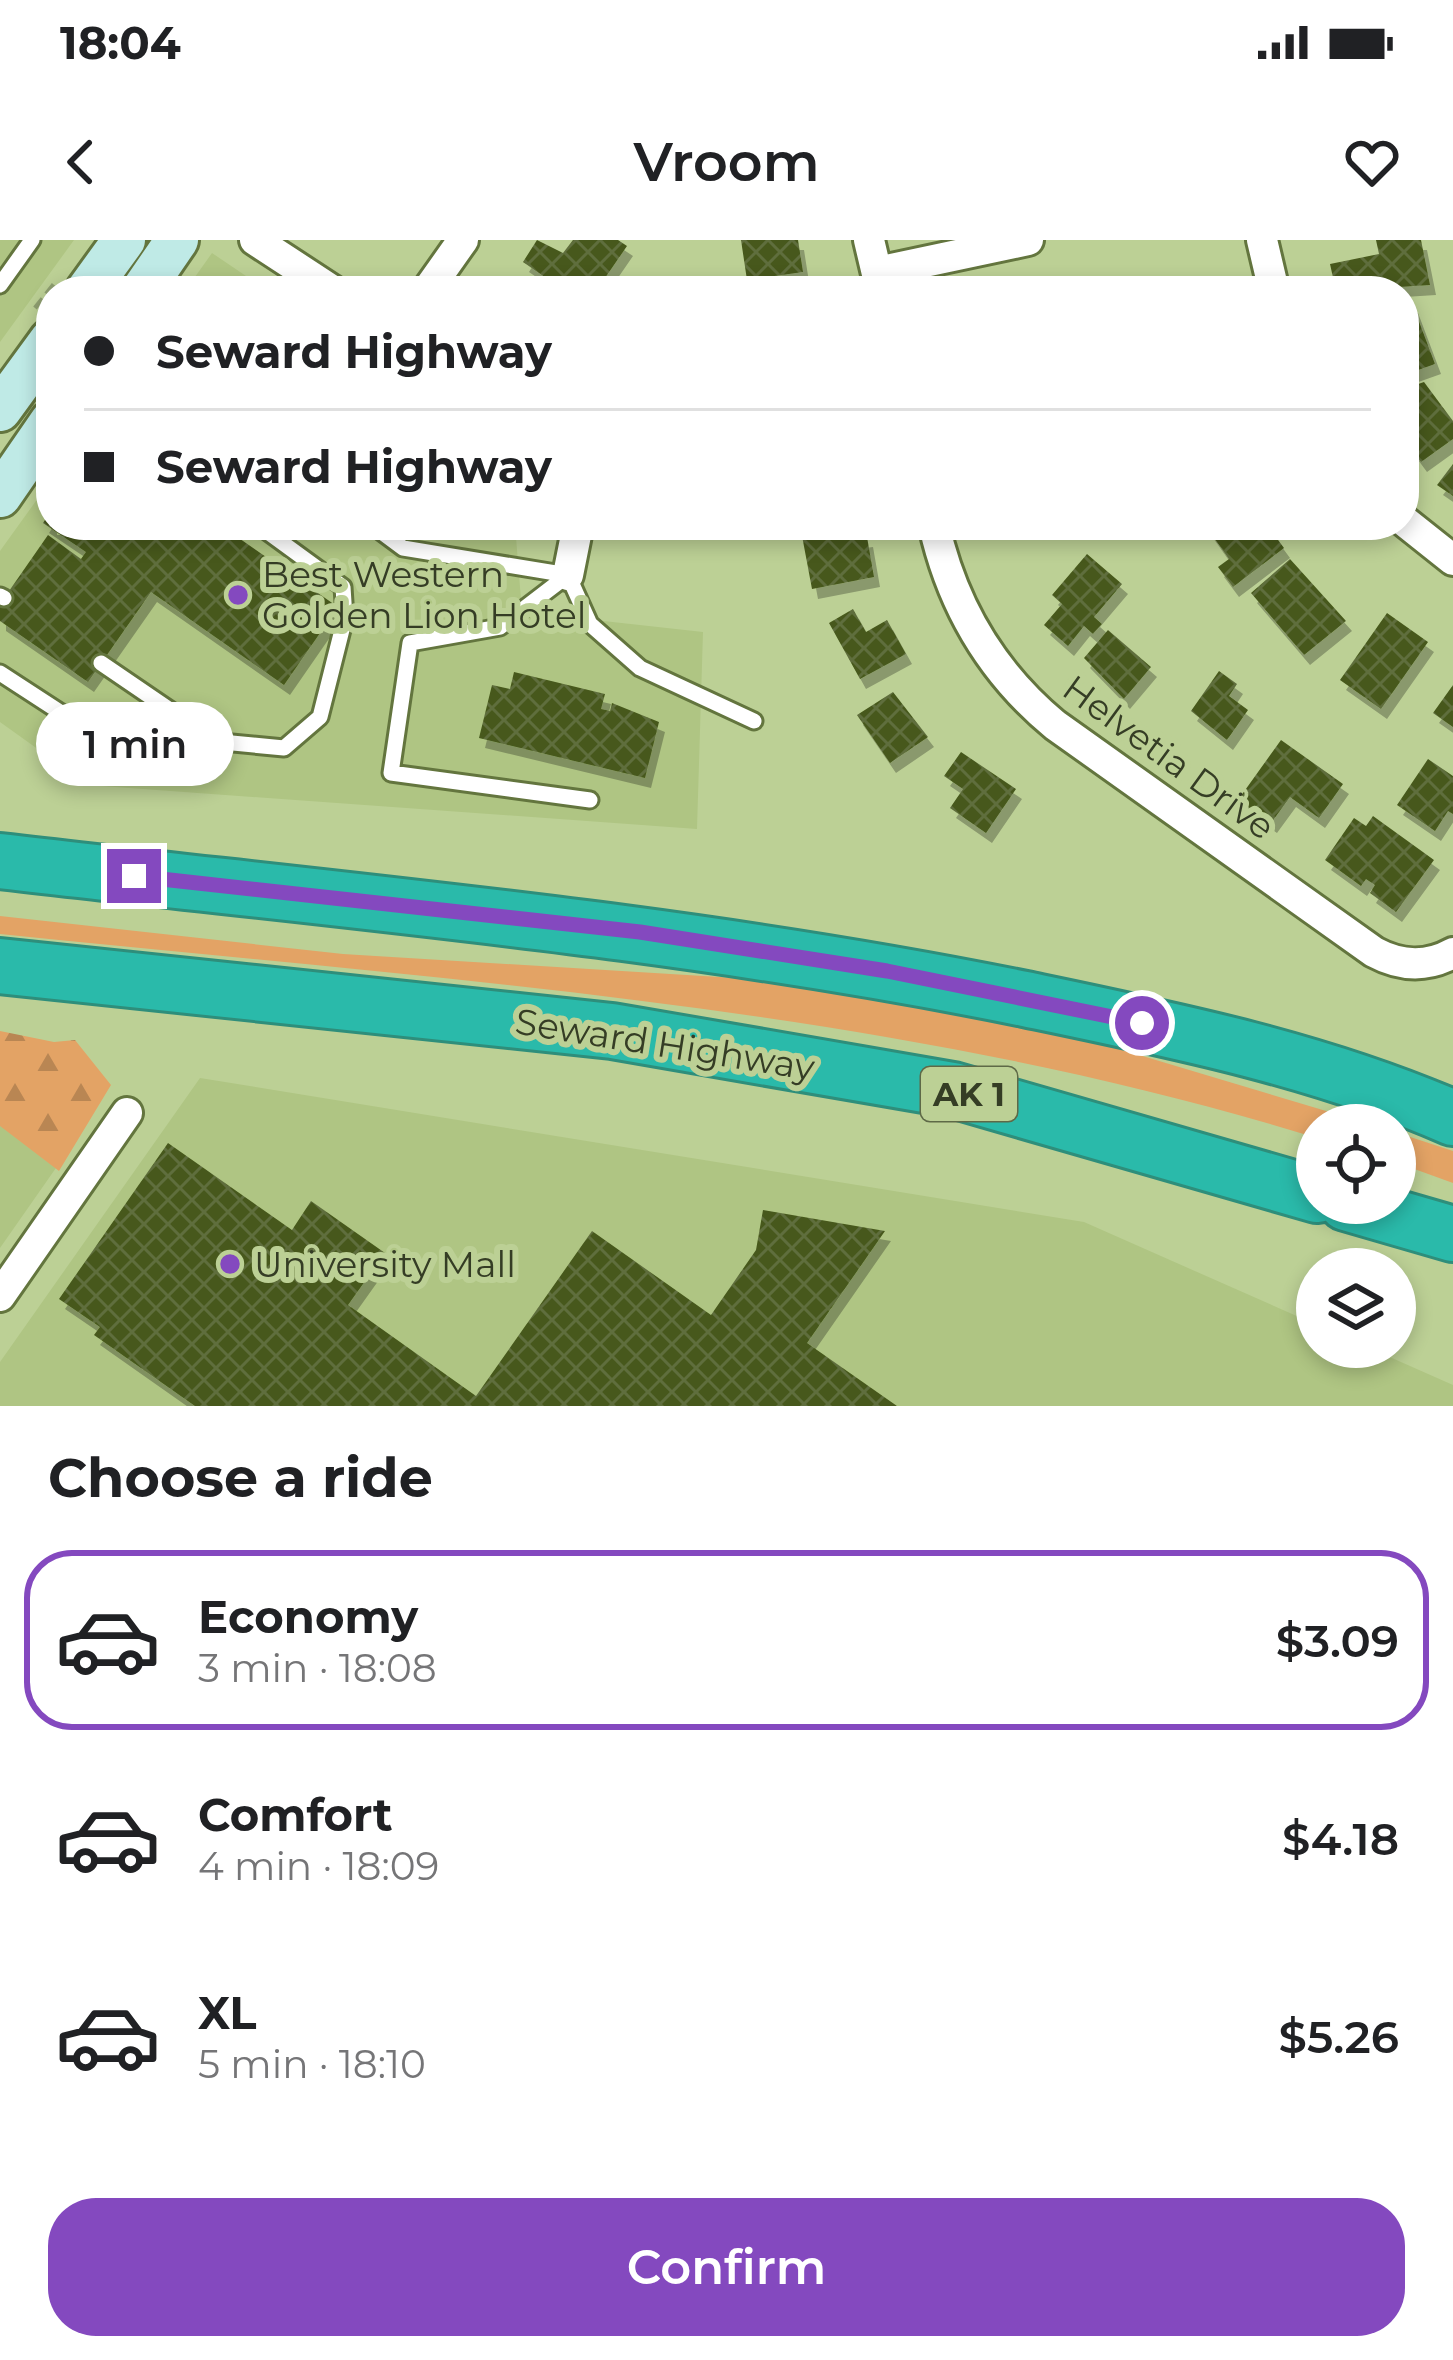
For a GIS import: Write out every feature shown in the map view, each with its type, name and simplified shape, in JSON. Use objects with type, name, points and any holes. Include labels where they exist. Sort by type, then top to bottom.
[{"type":"highway","points":[[0,861],[640,932],[887,971],[1185,1032],[1414,1101],[1453,1118]]},
{"type":"highway","name":"Seward Highway","points":[[0,966],[612,1031],[953,1090],[1296,1189]]},
{"type":"highway","points":[[1416,1223],[1453,1234]]},
{"type":"main road","points":[[81,276],[124,240]]},
{"type":"main road","points":[[152,276],[177,240]]},
{"type":"main road","points":[[0,410],[36,336]]},
{"type":"main road","points":[[0,496],[36,444]]},
{"type":"street","points":[[254,240],[310,276]]},
{"type":"street","points":[[438,276],[463,240]]},
{"type":"street","points":[[869,240],[878,276]]},
{"type":"street","points":[[900,276],[1028,240]]},
{"type":"street","points":[[1262,240],[1270,276]]},
{"type":"street","points":[[1419,533],[1453,560]]},
{"type":"street","points":[[568,574],[575,540]]},
{"type":"street","name":"Helvetia Drive","points":[[939,540],[970,627],[1022,698],[1374,952],[1395,963],[1447,957]]},
{"type":"street","points":[[0,1296],[128,1113]]},
{"type":"lane","points":[[0,285],[32,240]]},
{"type":"lane","points":[[0,673],[86,729],[284,748],[320,717],[345,618],[343,587],[279,540]]},
{"type":"lane","points":[[392,540],[403,548],[568,574]]},
{"type":"lane","points":[[568,574],[590,625],[640,668],[754,721]]},
{"type":"lane","points":[[568,574],[500,627],[410,644],[391,773],[590,800]]},
{"type":"lane","points":[[101,663],[213,740]]},
{"type":"shaded area","points":[[0,240],[74,240],[48,276],[36,276],[36,292],[0,342]]},
{"type":"shaded area","points":[[212,253],[246,276],[196,276]]},
{"type":"shaded area","points":[[36,501],[36,540],[516,540],[522,612],[703,632],[697,829],[88,785],[0,722],[0,551]]},
{"type":"shaded area","points":[[200,1078],[1084,1222],[1296,1316],[1296,1368],[1415,1368],[1453,1385],[1453,1406],[0,1406],[0,1362]]},
{"type":"shaded area","points":[[0,1103],[79,1135],[0,1248]]},
{"type":"green space","points":[[0,916],[343,954],[818,983],[1089,1040],[1303,1104],[1296,1104],[1296,1132],[1156,1093],[994,1057],[829,1028],[498,984],[0,934]]},
{"type":"green space","points":[[0,1031],[54,1042],[75,1040],[111,1085],[59,1171],[0,1126]]},
{"type":"green space","points":[[1416,1139],[1453,1151],[1453,1183],[1416,1170]]},
{"type":"building","points":[[537,240],[563,253],[573,240],[618,240],[627,246],[606,276],[543,276],[523,262]]},
{"type":"building","points":[[741,240],[798,240],[803,272],[746,276]]},
{"type":"building","points":[[1376,240],[1421,240],[1430,285],[1419,286],[1419,276],[1333,276],[1330,264],[1379,254]]},
{"type":"building","points":[[1419,322],[1435,364],[1419,370]]},
{"type":"building","points":[[1424,382],[1453,421],[1453,439],[1421,462],[1419,459],[1419,384]]},
{"type":"building","points":[[1453,464],[1453,496],[1437,485]]},
{"type":"building","name":"Best Western Golden Lion Hotel","points":[[45,540],[55,540],[81,559],[86,552],[68,540],[242,540],[338,607],[284,685],[151,592],[88,682],[0,621],[0,604]]},
{"type":"building","points":[[803,540],[868,540],[874,577],[812,589]]},
{"type":"building","points":[[1216,540],[1278,540],[1284,548],[1233,587],[1218,567],[1229,559]]},
{"type":"building","points":[[1087,554],[1122,584],[1094,617],[1102,624],[1093,634],[1084,626],[1068,646],[1044,625],[1062,604],[1052,595]]},
{"type":"building","points":[[1290,559],[1346,621],[1304,655],[1251,593]]},
{"type":"building","points":[[853,609],[866,632],[887,620],[906,654],[860,679],[829,623]]},
{"type":"building","points":[[1387,613],[1428,642],[1381,709],[1340,680]]},
{"type":"building","points":[[1108,630],[1151,667],[1124,699],[1084,658]]},
{"type":"building","points":[[1219,671],[1237,684],[1229,696],[1248,710],[1227,740],[1191,711]]},
{"type":"building","points":[[514,672],[605,694],[601,709],[610,711],[612,703],[659,722],[645,778],[479,738],[492,685],[510,689]]},
{"type":"building","points":[[1453,685],[1453,727],[1433,713]]},
{"type":"building","points":[[893,692],[928,737],[890,763],[857,715]]},
{"type":"building","points":[[1281,740],[1343,784],[1319,818],[1290,797],[1271,823],[1238,800]]},
{"type":"building","points":[[961,752],[1016,789],[986,833],[950,808],[963,789],[944,776]]},
{"type":"building","points":[[1428,759],[1453,776],[1453,814],[1448,811],[1435,831],[1397,805]]},
{"type":"building","points":[[1373,816],[1434,860],[1396,912],[1370,893],[1375,885],[1366,879],[1361,886],[1325,860],[1354,818],[1366,826]]},
{"type":"building","name":"University Mall","points":[[168,1143],[292,1230],[311,1201],[385,1253],[348,1305],[476,1396],[592,1231],[711,1315],[756,1250],[763,1210],[885,1231],[807,1343],[897,1406],[195,1406],[94,1335],[100,1327],[59,1299]]},
{"type":"place","name":"Best Western Golden Lion Hotel","points":[[238,595]]},
{"type":"place","name":"University Mall","points":[[230,1264]]},
{"type":"route","points":[[134,876],[640,932],[887,971],[1142,1023]]}]
